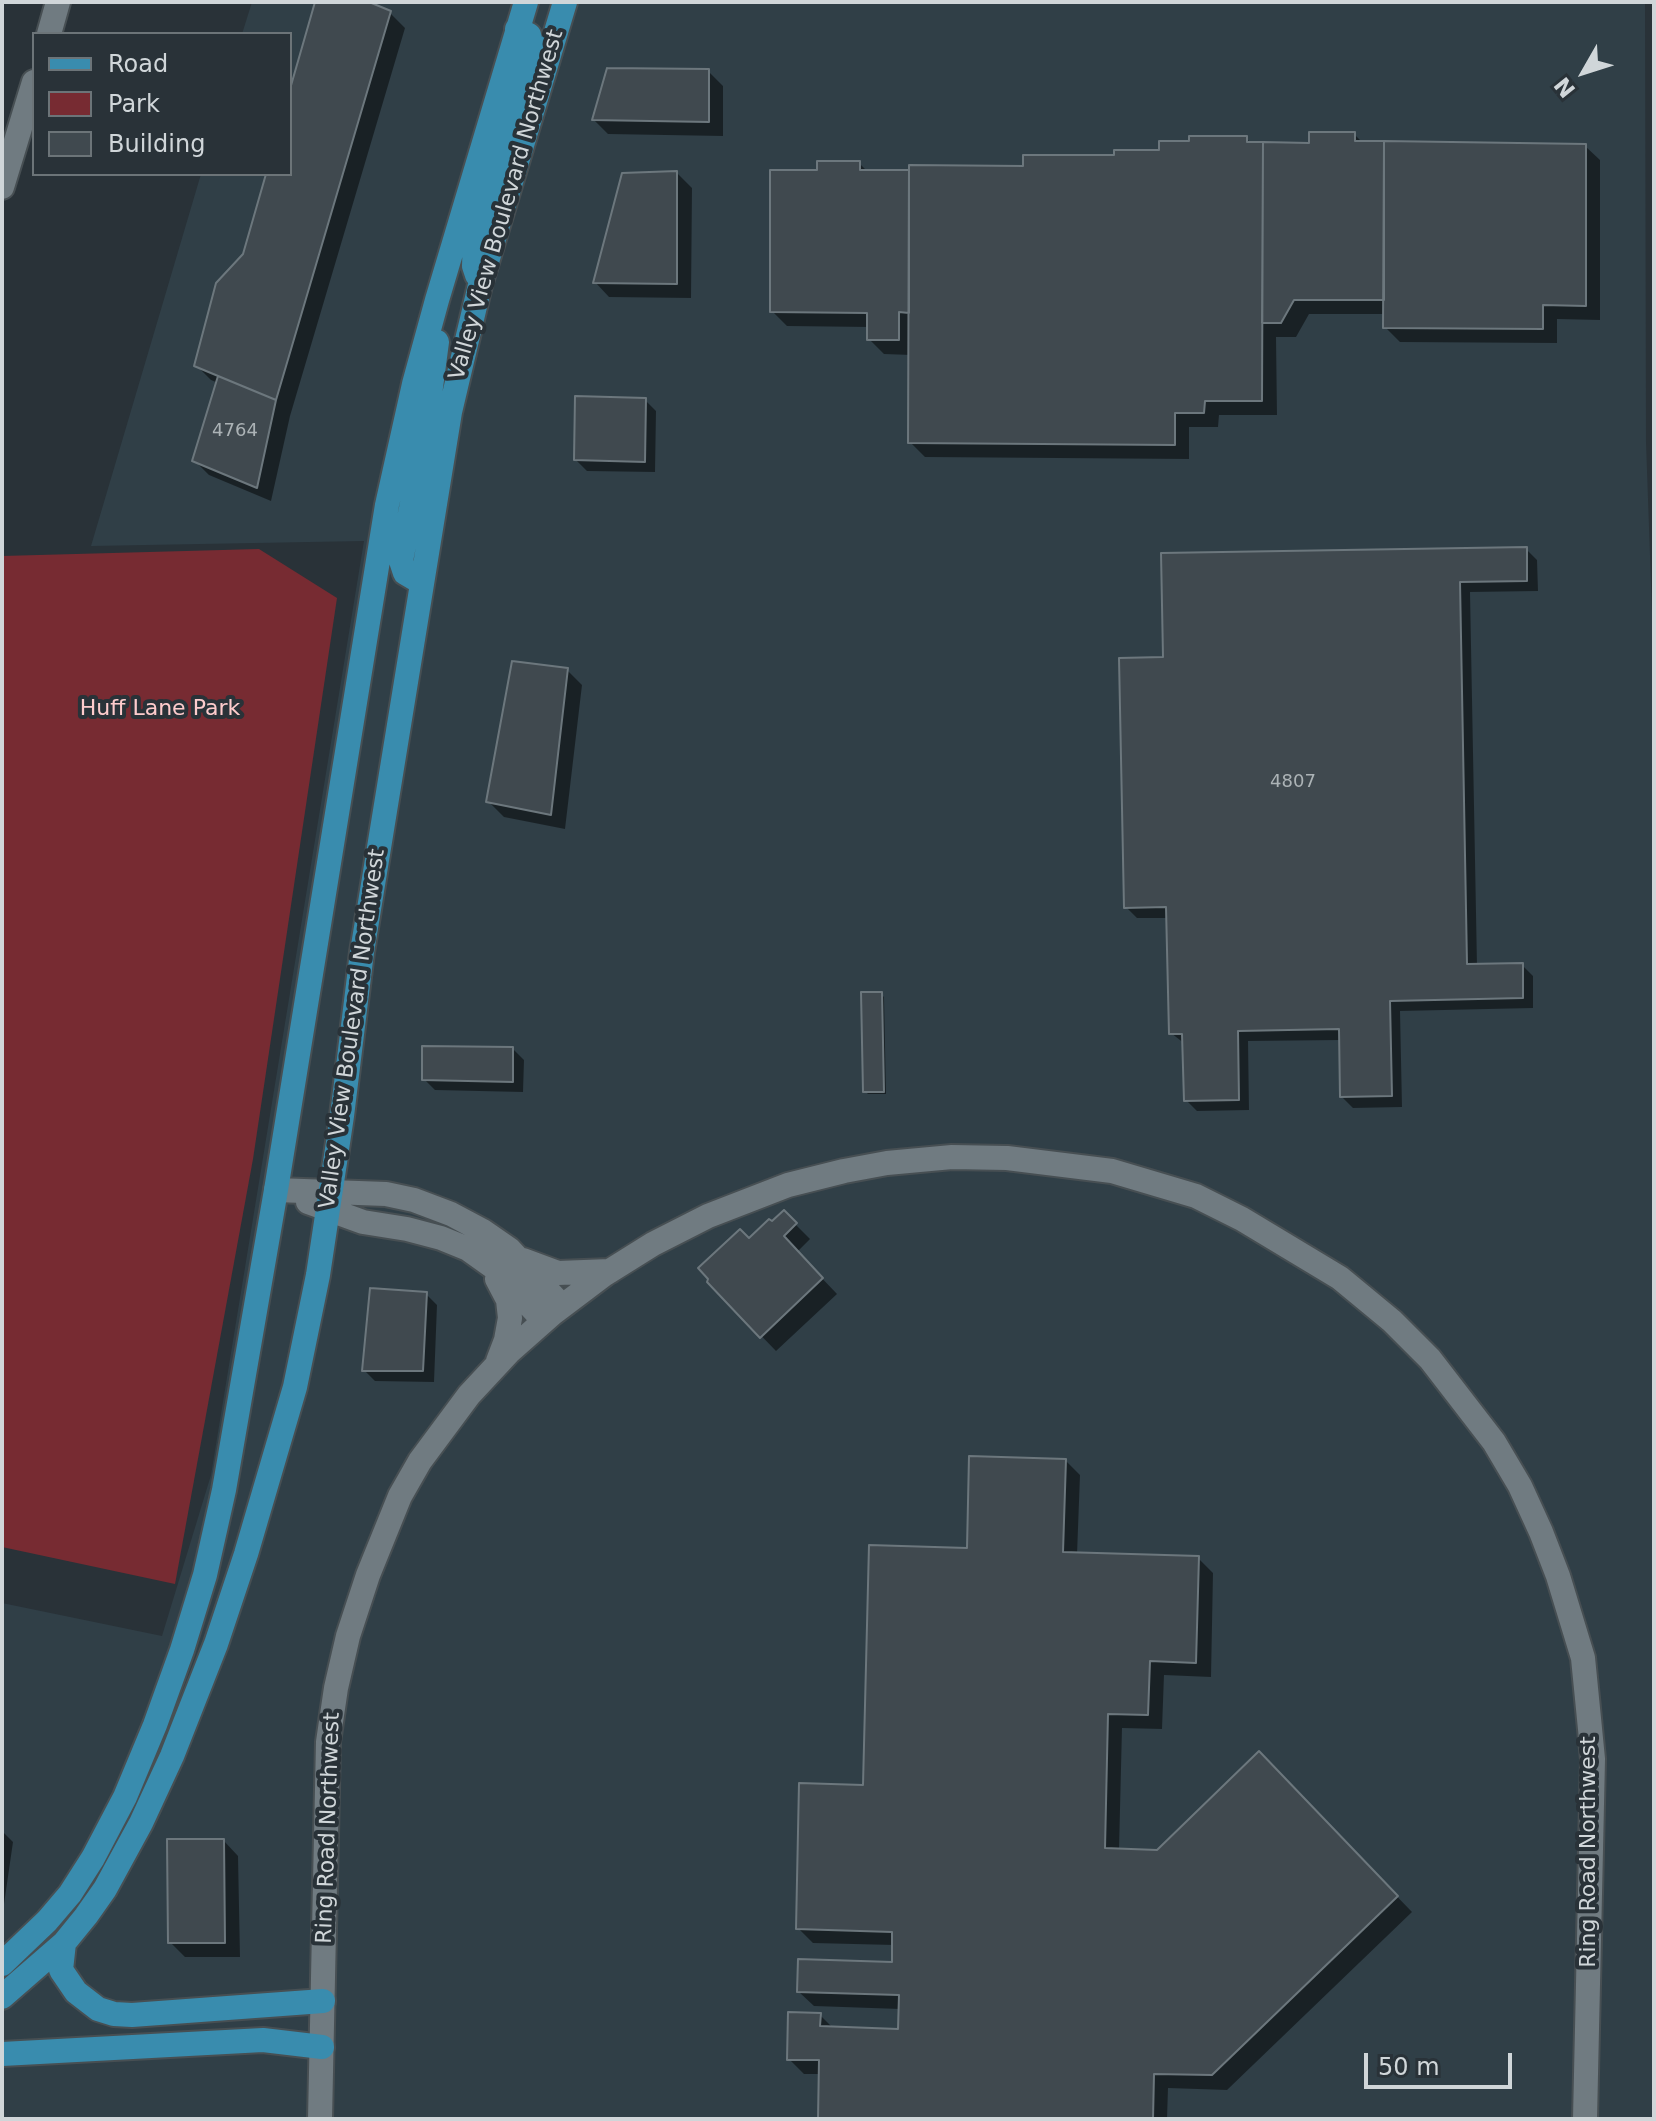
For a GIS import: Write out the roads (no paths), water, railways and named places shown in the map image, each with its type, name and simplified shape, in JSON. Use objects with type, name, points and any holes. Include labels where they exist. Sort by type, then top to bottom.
[{"type":"main road","name":"Valley View Boulevard Northwest","points":[[2,1964],[37,1932],[70,1894],[125,1797],[155,1725],[205,1575],[218,1518],[276,1190],[387,505],[414,384],[437,300],[526,2]]},
{"type":"main road","name":"Valley View Boulevard Northwest","points":[[2,1997],[64,1943],[105,1889],[141,1823],[191,1707],[246,1554],[295,1387],[318,1275],[362,952],[450,412],[480,285],[565,2]]},
{"type":"main road","points":[[480,285],[474,266],[475,240],[532,47],[529,35],[517,29]]},
{"type":"main road","points":[[422,583],[405,573],[401,561],[437,358],[437,300]]},
{"type":"main road","points":[[191,1707],[214,1590],[229,1535],[229,1528],[218,1518]]},
{"type":"main road","points":[[64,1943],[61,1970],[76,1992],[98,2009],[114,2014],[323,2001]]},
{"type":"main road","points":[[2,2054],[263,2040],[322,2047]]},
{"type":"street","points":[[50,32],[58,2]]},
{"type":"street","points":[[2,187],[32,89]]},
{"type":"street","name":"Ring Road Northwest","points":[[320,2119],[328,1742],[336,1688],[348,1636],[368,1575],[400,1496],[442,1430],[495,1367],[553,1314],[610,1271],[653,1244],[708,1216],[788,1185],[887,1163],[952,1157],[1007,1158],[1112,1171],[1196,1196],[1279,1240],[1363,1295],[1430,1359],[1494,1442],[1520,1486],[1541,1532],[1583,1658],[1593,1759],[1585,2119]]},
{"type":"street","points":[[276,1190],[329,1200],[386,1194],[414,1200],[483,1231],[534,1265],[558,1273],[610,1271]]},
{"type":"street","points":[[329,1200],[363,1222],[407,1229],[468,1249],[553,1314]]},
{"type":"street","points":[[514,1254],[553,1314]]},
{"type":"street","points":[[478,1255],[496,1277],[508,1300],[510,1318],[506,1340],[495,1367]]},
{"type":"park label","name":"Huff Lane Park","points":[[160,709]]}]
